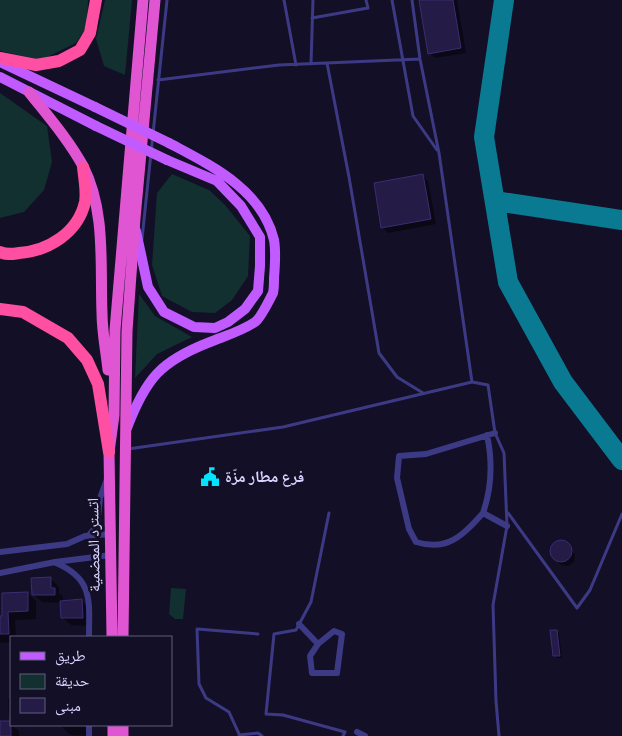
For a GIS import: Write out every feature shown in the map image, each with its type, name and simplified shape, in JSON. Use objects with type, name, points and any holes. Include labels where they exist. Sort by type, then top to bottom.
[{"type":"highway","points":[[0,58],[36,64],[59,61],[80,50],[90,33],[96,0]]},
{"type":"highway","points":[[114,415],[115,330],[143,0]]},
{"type":"highway","points":[[123,636],[127,331],[134,227],[155,0]]},
{"type":"highway","points":[[29,92],[63,134],[83,167],[96,202],[101,241],[102,314],[114,415]]},
{"type":"highway","points":[[0,252],[7,255],[34,252],[60,240],[75,224],[85,202],[83,167]]},
{"type":"highway","points":[[0,309],[23,312],[68,338],[87,360],[98,384],[109,452]]},
{"type":"highway","name":"اتسترد المعضمية","points":[[112,636],[109,452],[114,415]]},
{"type":"main road","points":[[0,62],[169,143],[216,168],[243,189],[263,213],[274,240],[275,272],[273,292],[257,321],[238,332],[174,358],[152,378],[135,406],[126,431]]},
{"type":"main road","points":[[0,77],[96,126],[217,182],[241,206],[260,237],[258,291],[245,309],[228,322],[215,328],[194,327],[164,312],[148,287],[134,227]]},
{"type":"street","points":[[487,435],[492,457],[491,485],[490,495],[483,514],[463,535],[448,543],[429,546],[416,542],[409,528],[397,478],[399,456],[426,454],[495,432]]},
{"type":"street","points":[[1,552],[67,544],[89,535],[97,526],[100,498],[109,473]]},
{"type":"street","points":[[483,514],[506,526]]},
{"type":"street","points":[[89,535],[111,534]]},
{"type":"street","points":[[0,573],[55,562],[111,555]]},
{"type":"street","points":[[55,562],[77,575],[86,590],[89,601],[89,636]]},
{"type":"street","points":[[299,624],[318,644]]},
{"type":"street","points":[[334,631],[342,634],[337,673],[312,673],[310,656],[318,644],[334,631]]},
{"type":"street","points":[[357,732],[365,736]]},
{"type":"lane","points":[[141,252],[167,0]]},
{"type":"lane","points":[[284,0],[296,64]]},
{"type":"lane","points":[[311,64],[313,0]]},
{"type":"lane","points":[[312,18],[368,8],[366,0]]},
{"type":"lane","points":[[392,0],[413,116],[438,153]]},
{"type":"lane","points":[[412,0],[420,58],[438,153],[472,382]]},
{"type":"lane","points":[[158,80],[296,64],[420,58]]},
{"type":"lane","points":[[327,63],[349,177],[379,353],[397,377],[424,394]]},
{"type":"lane","points":[[126,449],[283,428],[472,382],[488,385],[495,432],[504,453],[507,513],[493,605],[499,736]]},
{"type":"lane","points":[[329,513],[311,602],[296,630],[274,634],[266,714],[283,715],[345,732],[342,736]]},
{"type":"lane","points":[[507,513],[577,608],[590,590],[622,514]]},
{"type":"lane","points":[[258,634],[197,629],[199,684],[206,698],[229,712],[239,736],[258,733],[262,736]]},
{"type":"green space","points":[[0,0],[88,0],[87,27],[76,43],[41,60],[0,51]]},
{"type":"green space","points":[[105,0],[132,0],[125,75],[104,66],[96,39]]},
{"type":"green space","points":[[0,93],[47,126],[52,162],[44,190],[24,212],[0,218]]},
{"type":"green space","points":[[172,174],[209,190],[225,205],[250,236],[248,276],[232,300],[215,313],[192,312],[162,296],[152,265],[157,193]]},
{"type":"green space","points":[[139,294],[155,316],[192,337],[157,354],[135,378]]},
{"type":"green space","points":[[171,588],[186,589],[183,619],[175,619],[169,614]]},
{"type":"building","points":[[419,0],[453,0],[461,48],[428,54]]},
{"type":"building","points":[[423,174],[431,219],[381,228],[374,183]]},
{"type":"building","points":[[557,540],[565,540],[572,547],[572,555],[565,562],[557,562],[550,555],[550,547]]},
{"type":"building","points":[[51,577],[51,588],[55,588],[55,595],[32,595],[31,578]]},
{"type":"building","points":[[28,592],[28,611],[8,612],[9,634],[0,634],[2,593]]},
{"type":"building","points":[[82,599],[83,618],[61,618],[60,601]]},
{"type":"building","points":[[550,630],[557,630],[560,656],[553,656]]},
{"type":"building","points":[[0,721],[10,721],[11,736],[0,736]]},
{"type":"taxiway","points":[[504,0],[484,137],[508,282],[563,382],[622,460]]},
{"type":"taxiway","points":[[495,201],[622,220]]},
{"type":"place","name":"فرع مطار مزّة","points":[[210,477]]}]
